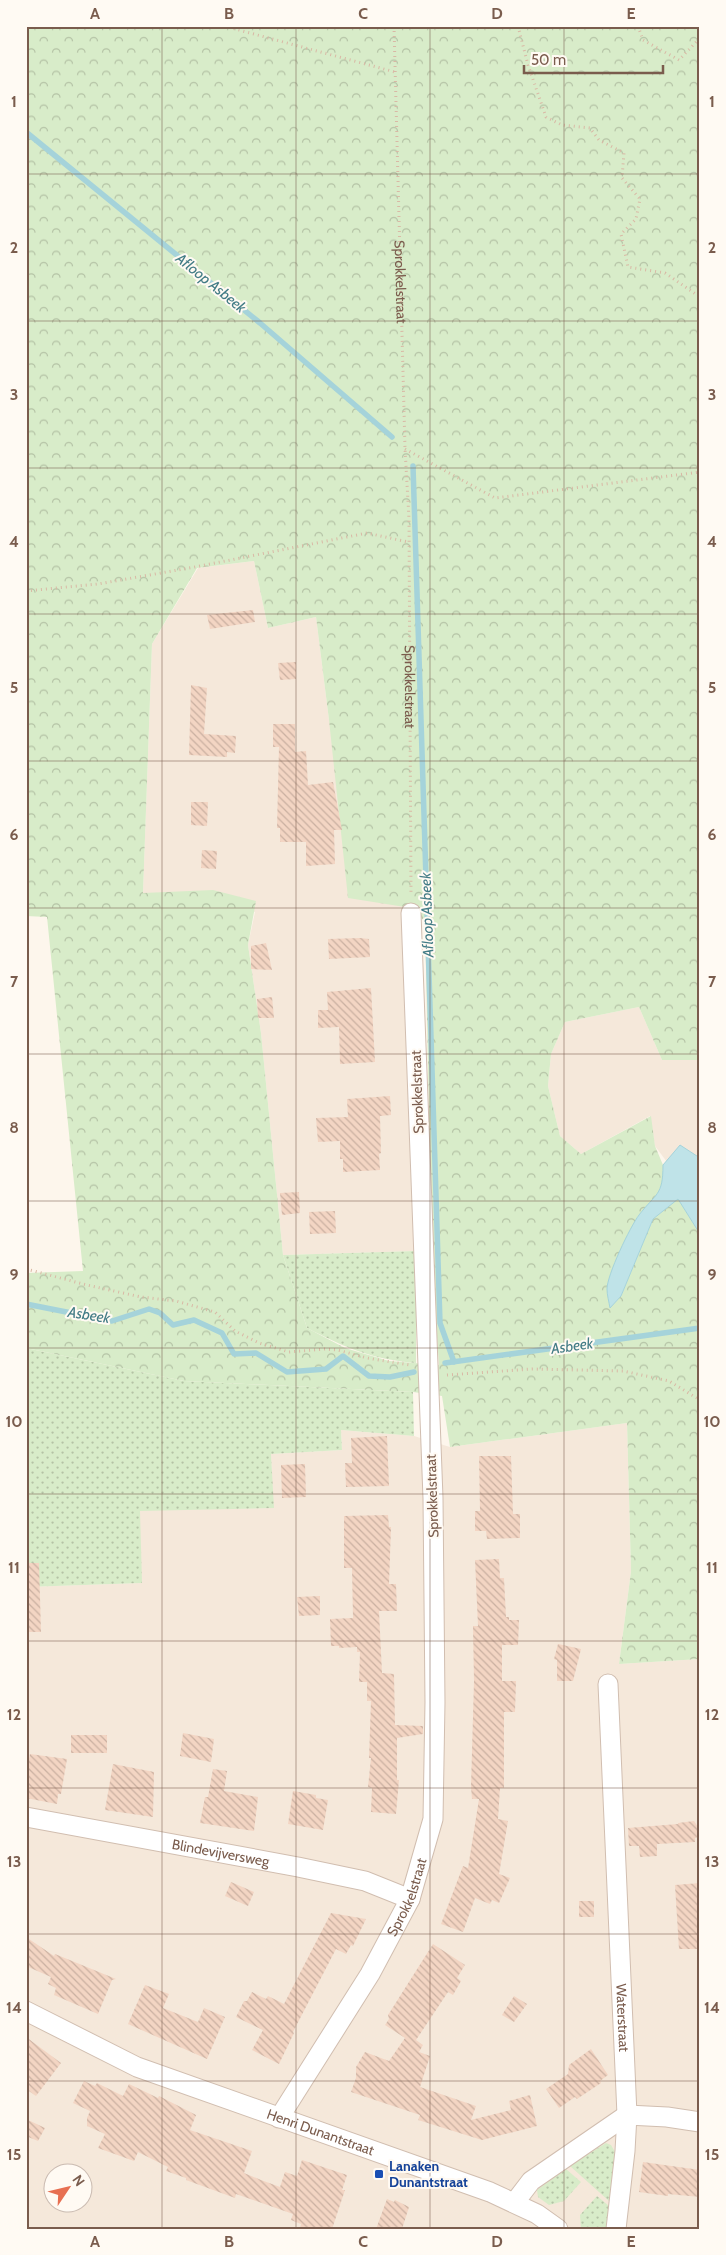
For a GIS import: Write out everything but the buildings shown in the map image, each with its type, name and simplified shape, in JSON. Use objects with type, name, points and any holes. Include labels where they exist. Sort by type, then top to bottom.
[{"type":"street","name":"Sprokkelstraat","points":[[280,2118],[370,1974],[410,1899],[432,1819],[435,1702],[433,1498],[410,913]]},
{"type":"street","name":"Waterstraat","points":[[608,1684],[627,2116],[626,2151],[616,2229]]},
{"type":"street","name":"Blindevijversweg","points":[[26,1817],[365,1881],[410,1899]]},
{"type":"street","name":"Henri Dunantstraat","points":[[26,2011],[137,2067],[514,2202]]},
{"type":"street","points":[[558,2229],[537,2214],[514,2202],[531,2181],[627,2116],[667,2117],[700,2122]]},
{"type":"path","points":[[224,26],[395,72]]},
{"type":"path","name":"Sprokkelstraat","points":[[394,26],[408,542],[410,913]]},
{"type":"path","points":[[518,26],[528,65],[546,117],[562,125],[590,128],[599,140],[624,153],[622,178],[640,199],[636,219],[621,234],[628,267],[665,273],[700,297]]},
{"type":"path","points":[[638,26],[643,40],[679,60],[700,38]]},
{"type":"path","points":[[405,448],[496,498],[700,472]]},
{"type":"path","points":[[26,591],[98,584],[195,568],[368,533],[408,542]]},
{"type":"path","points":[[26,1269],[141,1297],[176,1301],[215,1312],[236,1331],[259,1342],[289,1352],[325,1348],[367,1358],[416,1366],[428,1373],[450,1375],[532,1369],[623,1371],[668,1381],[700,1400]]},
{"type":"shaded area","points":[[254,561],[268,628],[316,617],[329,720],[405,907],[416,1251],[283,1255],[261,1033],[248,945],[255,912],[143,893],[152,644],[198,568]]},
{"type":"shaded area","points":[[639,1007],[662,1060],[700,1060],[700,1187],[682,1182],[655,1146],[650,1116],[581,1154],[560,1136],[548,1086],[551,1054],[565,1022]]},
{"type":"shaded area","points":[[627,1423],[631,1571],[619,1664],[700,1659],[700,2229],[26,2229],[26,1587],[141,1583],[139,1510],[273,1508],[271,1454],[342,1450],[341,1430],[414,1436],[450,1447]]},
{"type":"green space","points":[[26,26],[700,26],[700,1060],[662,1060],[639,1007],[565,1022],[551,1054],[548,1086],[560,1136],[581,1154],[651,1116],[655,1146],[663,1165],[663,1184],[659,1193],[638,1216],[610,1308],[621,1296],[653,1219],[678,1199],[700,1234],[700,1659],[619,1664],[631,1571],[627,1423],[450,1447],[442,1396],[413,1392],[184,1381],[26,1348],[26,1273],[83,1271],[47,917],[26,916]],"holes":[[[254,561],[268,628],[316,617],[348,898],[405,907],[425,921],[432,1265],[439,1365],[389,1361],[345,1348],[307,1328],[283,1255],[261,1033],[248,945],[256,901],[213,890],[143,893],[152,644],[197,568]]]},
{"type":"green space","points":[[416,1251],[416,1363],[385,1359],[359,1352],[307,1328],[283,1255]]},
{"type":"green space","points":[[26,1348],[184,1381],[413,1392],[414,1436],[341,1430],[342,1450],[271,1454],[274,1508],[140,1511],[142,1583],[26,1587]]},
{"type":"green space","points":[[606,2143],[611,2145],[615,2152],[609,2201],[570,2166]]},
{"type":"green space","points":[[566,2169],[581,2182],[564,2201],[549,2205],[538,2197],[537,2190]]},
{"type":"green space","points":[[597,2196],[609,2206],[606,2229],[581,2229],[580,2215]]},
{"type":"water","points":[[680,1145],[700,1158],[700,1234],[678,1199],[653,1219],[621,1296],[610,1308],[607,1291],[608,1282],[620,1251],[635,1221],[660,1189],[663,1165]]},
{"type":"waterway","name":"Afloop Asbeek","points":[[26,132],[260,323],[392,437]]},
{"type":"waterway","name":"Afloop Asbeek","points":[[413,466],[440,1323],[454,1362]]},
{"type":"waterway","name":"Asbeek","points":[[26,1304],[112,1321],[149,1309],[160,1313],[173,1325],[194,1320],[222,1333],[234,1354],[256,1353],[287,1372],[326,1369],[343,1356],[369,1376],[390,1377],[414,1372]]},
{"type":"waterway","name":"Asbeek","points":[[445,1363],[700,1328]]},
{"type":"place","name":"Lanaken Dunantstraat","points":[[379,2174]]}]
